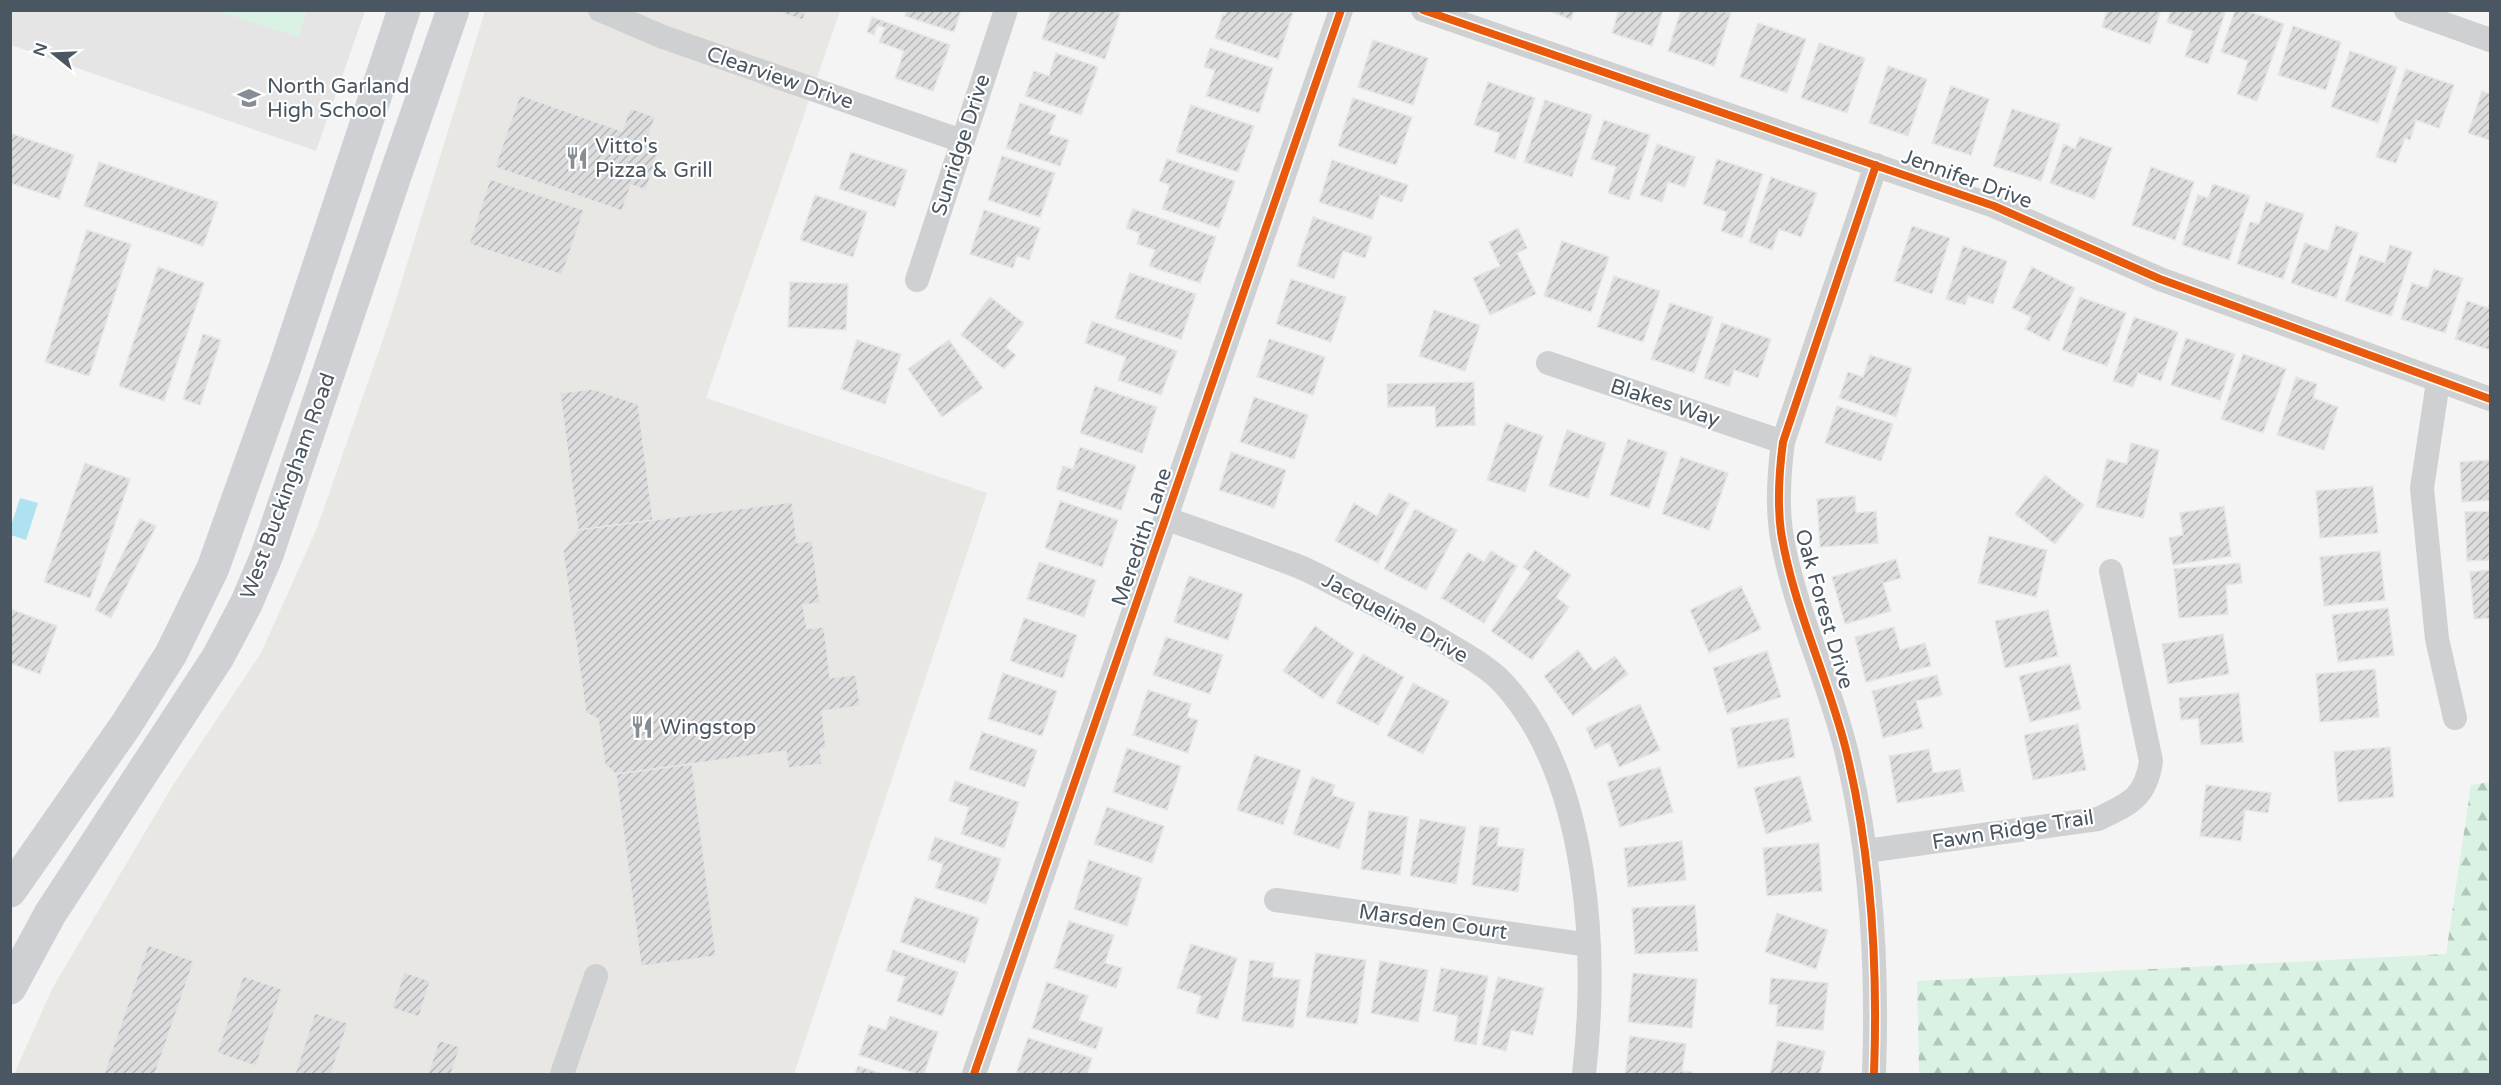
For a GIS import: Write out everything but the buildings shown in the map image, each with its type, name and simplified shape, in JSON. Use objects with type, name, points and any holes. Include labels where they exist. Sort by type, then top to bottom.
[{"type":"main road","name":"West Buckingham Road","points":[[10,891],[126,725],[171,654],[213,568],[285,367],[404,10]]},
{"type":"main road","name":"West Buckingham Road","points":[[10,988],[50,914],[218,657],[246,604],[267,555],[394,176],[453,10]]},
{"type":"main road","points":[[285,367],[326,381]]},
{"type":"main road","points":[[83,787],[117,814]]},
{"type":"street","name":"Clearview Drive","points":[[600,10],[663,37],[962,141]]},
{"type":"street","name":"Sunridge Drive","points":[[916,280],[1006,10]]},
{"type":"street","name":"Meredith Lane","points":[[974,1074],[1341,10]]},
{"type":"street","name":"Jennifer Drive","points":[[1423,10],[1994,206],[2139,271],[2438,382],[2490,399]]},
{"type":"street","points":[[2406,10],[2490,40]]},
{"type":"street","name":"Oak Forest Drive","points":[[1874,1074],[1876,1002],[1874,942],[1866,851],[1846,749],[1792,576],[1781,531],[1778,479],[1782,442],[1876,165]]},
{"type":"street","name":"Blakes Way","points":[[1548,363],[1782,442]]},
{"type":"street","points":[[2438,382],[2421,488],[2438,639],[2455,718]]},
{"type":"street","name":"Jacqueline Drive","points":[[1167,519],[1298,566],[1413,624],[1466,655],[1503,683],[1537,729],[1574,826],[1581,867],[1589,945],[1589,1025],[1584,1074]]},
{"type":"street","name":"Fawn Ridge Trail","points":[[1866,851],[2098,819],[2126,805],[2140,794],[2148,779],[2151,761],[2111,571]]},
{"type":"street","name":"Marsden Court","points":[[1276,900],[1589,945]]},
{"type":"street","points":[[562,1074],[596,976]]},
{"type":"shaded area","name":"North Garland High School","points":[[11,11],[365,11],[316,151],[11,45]]},
{"type":"shaded area","points":[[485,11],[840,11],[706,398],[987,493],[794,1074],[14,1074],[53,987],[173,785],[261,653],[317,528],[390,319]]},
{"type":"green space","points":[[217,11],[307,11],[298,37]]},
{"type":"green space","points":[[2490,782],[2490,1074],[1919,1074],[1917,981],[2446,954],[2471,785]]},
{"type":"water","points":[[20,498],[38,503],[26,540],[11,535],[11,526]]},
{"type":"cycle path","points":[[974,1074],[1341,10]]},
{"type":"cycle path","points":[[1423,10],[1994,206],[2160,279],[2490,399]]},
{"type":"cycle path","points":[[1874,1074],[1874,952],[1862,830],[1839,723],[1786,560],[1781,532],[1779,498],[1783,442],[1876,165]]},
{"type":"place","name":"North Garland High School","points":[[249,98]]},
{"type":"place","name":"Vitto's Pizza & Grill","points":[[577,158]]},
{"type":"place","name":"Wingstop","points":[[642,727]]}]
